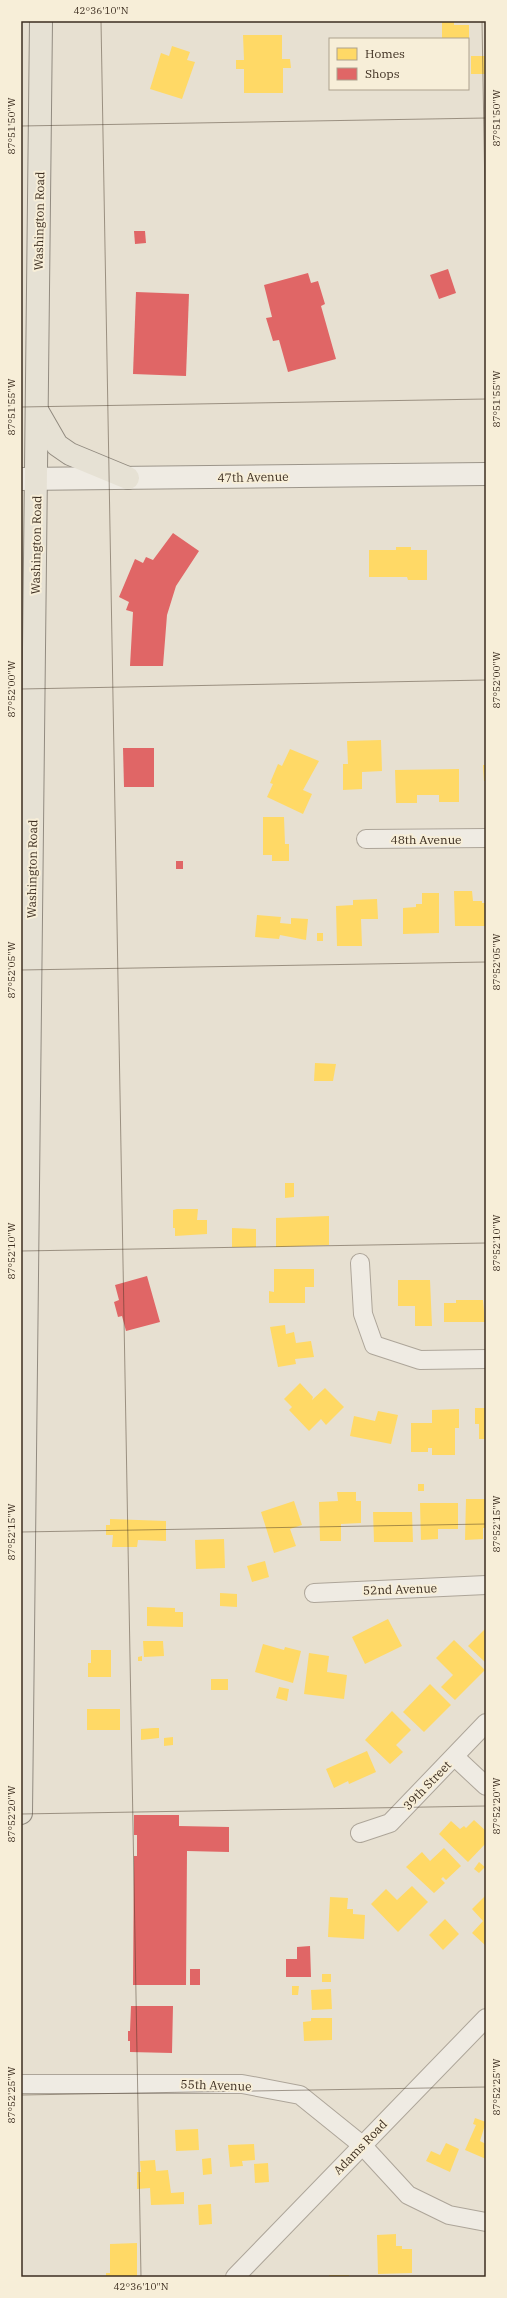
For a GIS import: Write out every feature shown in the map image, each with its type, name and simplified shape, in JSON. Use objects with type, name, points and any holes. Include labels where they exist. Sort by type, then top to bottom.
[{"type":"main road","name":"Washington Road","points":[[21,1813],[29,479],[38,410],[41,21]]},
{"type":"main road","points":[[38,410],[57,445],[70,454],[128,478]]},
{"type":"street","name":"47th Avenue","points":[[29,479],[486,474]]},
{"type":"street","name":"48th Avenue","points":[[366,839],[486,838]]},
{"type":"street","points":[[360,1263],[363,1314],[374,1344],[420,1360],[486,1359]]},
{"type":"street","name":"52nd Avenue","points":[[314,1593],[486,1586]]},
{"type":"street","name":"39th Street","points":[[360,1834],[390,1823],[486,1723]]},
{"type":"street","points":[[455,1757],[486,1786]]},
{"type":"street","name":"Adams Road","points":[[235,2277],[486,2018]]},
{"type":"street","name":"55th Avenue","points":[[21,2084],[242,2084],[300,2095],[362,2145],[408,2195],[450,2215],[486,2222]]},
{"type":"building: Homes","points":[[442,22],[454,22],[454,25],[469,25],[469,38],[442,38]]},
{"type":"building: Homes","points":[[243,35],[282,35],[282,59],[290,59],[291,68],[283,68],[283,93],[244,93],[244,69],[236,69],[236,60],[244,60]]},
{"type":"building: Homes","points":[[172,46],[190,52],[187,60],[195,62],[182,99],[150,89],[161,53],[169,56]]},
{"type":"building: Homes","points":[[471,56],[486,56],[486,74],[471,74]]},
{"type":"building: Homes","points":[[396,547],[411,547],[411,550],[427,550],[427,580],[408,580],[407,577],[369,577],[369,550],[396,550]]},
{"type":"building: Homes","points":[[381,740],[382,771],[362,772],[362,789],[343,790],[343,764],[348,764],[347,741]]},
{"type":"building: Homes","points":[[290,749],[319,761],[303,790],[312,794],[303,814],[267,797],[273,784],[270,783],[278,764],[282,766]]},
{"type":"building: Homes","points":[[483,765],[486,765],[486,781],[484,781]]},
{"type":"building: Homes","points":[[459,769],[459,802],[439,802],[439,795],[417,795],[417,803],[396,803],[395,770]]},
{"type":"building: Homes","points":[[263,817],[284,817],[285,844],[289,844],[289,861],[272,861],[272,855],[263,855]]},
{"type":"building: Homes","points":[[454,891],[472,891],[473,901],[482,901],[482,903],[486,903],[486,926],[455,926]]},
{"type":"building: Homes","points":[[422,893],[439,893],[439,933],[403,934],[403,908],[416,907],[416,904],[422,904]]},
{"type":"building: Homes","points":[[377,899],[378,919],[361,919],[362,946],[337,946],[336,906],[353,905],[353,900]]},
{"type":"building: Homes","points":[[257,915],[281,917],[280,923],[291,924],[291,918],[308,919],[306,940],[280,935],[279,939],[255,937]]},
{"type":"building: Homes","points":[[317,933],[323,933],[323,941],[317,941]]},
{"type":"building: Homes","points":[[315,1063],[336,1064],[333,1081],[314,1081]]},
{"type":"building: Homes","points":[[285,1183],[294,1183],[294,1197],[285,1198]]},
{"type":"building: Homes","points":[[198,1209],[197,1220],[207,1220],[207,1234],[175,1236],[175,1228],[173,1228],[173,1210]]},
{"type":"building: Homes","points":[[329,1216],[329,1245],[276,1247],[276,1218]]},
{"type":"building: Homes","points":[[232,1228],[256,1229],[256,1247],[232,1247]]},
{"type":"building: Homes","points":[[274,1269],[314,1269],[314,1287],[305,1287],[305,1303],[269,1303],[269,1291],[274,1292]]},
{"type":"building: Homes","points":[[398,1280],[430,1280],[432,1326],[415,1326],[415,1306],[398,1306]]},
{"type":"building: Homes","points":[[456,1300],[483,1300],[485,1322],[444,1322],[444,1303],[456,1303]]},
{"type":"building: Homes","points":[[285,1325],[286,1334],[294,1332],[296,1343],[311,1341],[314,1357],[295,1359],[296,1364],[278,1367],[270,1327]]},
{"type":"building: Homes","points":[[300,1383],[313,1397],[312,1400],[325,1388],[344,1407],[326,1425],[321,1419],[309,1431],[289,1410],[292,1407],[284,1399]]},
{"type":"building: Homes","points":[[475,1408],[486,1408],[486,1439],[479,1439],[479,1424],[475,1424]]},
{"type":"building: Homes","points":[[459,1409],[459,1428],[455,1428],[455,1455],[432,1455],[432,1448],[428,1448],[428,1452],[411,1452],[411,1423],[432,1423],[432,1410]]},
{"type":"building: Homes","points":[[378,1411],[398,1415],[391,1444],[350,1436],[354,1416],[375,1421]]},
{"type":"building: Homes","points":[[418,1484],[424,1484],[424,1491],[418,1491]]},
{"type":"building: Homes","points":[[337,1492],[356,1492],[356,1501],[361,1501],[361,1523],[341,1524],[341,1541],[320,1541],[319,1502],[338,1501]]},
{"type":"building: Homes","points":[[466,1499],[486,1499],[486,1528],[483,1528],[483,1539],[465,1540]]},
{"type":"building: Homes","points":[[294,1501],[302,1525],[290,1529],[296,1546],[274,1553],[261,1512]]},
{"type":"building: Homes","points":[[420,1503],[458,1503],[458,1529],[438,1529],[438,1539],[421,1540]]},
{"type":"building: Homes","points":[[373,1512],[412,1512],[413,1542],[374,1542]]},
{"type":"building: Homes","points":[[110,1519],[166,1521],[166,1541],[138,1540],[137,1547],[112,1547],[113,1535],[106,1535],[106,1525],[110,1525]]},
{"type":"building: Homes","points":[[224,1539],[225,1568],[196,1569],[195,1540]]},
{"type":"building: Homes","points":[[265,1561],[269,1577],[252,1582],[247,1566]]},
{"type":"building: Homes","points":[[220,1593],[237,1594],[237,1607],[220,1606]]},
{"type":"building: Homes","points":[[147,1607],[175,1608],[175,1612],[183,1612],[183,1627],[147,1626]]},
{"type":"building: Homes","points":[[388,1619],[402,1646],[365,1664],[352,1637]]},
{"type":"building: Homes","points":[[486,1628],[486,1663],[468,1646]]},
{"type":"building: Homes","points":[[454,1640],[485,1670],[455,1700],[441,1687],[453,1675],[436,1658]]},
{"type":"building: Homes","points":[[143,1641],[163,1641],[164,1656],[144,1657]]},
{"type":"building: Homes","points":[[263,1644],[284,1650],[285,1647],[301,1651],[293,1683],[255,1672]]},
{"type":"building: Homes","points":[[91,1650],[111,1650],[111,1677],[88,1677],[88,1663],[91,1663]]},
{"type":"building: Homes","points":[[309,1653],[329,1656],[327,1672],[347,1675],[344,1699],[304,1694]]},
{"type":"building: Homes","points":[[142,1656],[142,1661],[138,1661],[138,1657]]},
{"type":"building: Homes","points":[[211,1679],[228,1679],[228,1690],[211,1690]]},
{"type":"building: Homes","points":[[430,1684],[451,1705],[424,1732],[403,1712]]},
{"type":"building: Homes","points":[[279,1687],[289,1689],[287,1701],[276,1698]]},
{"type":"building: Homes","points":[[87,1709],[120,1709],[120,1730],[87,1730]]},
{"type":"building: Homes","points":[[392,1711],[411,1730],[396,1745],[403,1752],[390,1764],[365,1740]]},
{"type":"building: Homes","points":[[159,1728],[159,1738],[141,1740],[141,1729]]},
{"type":"building: Homes","points":[[173,1737],[173,1745],[164,1746],[164,1738]]},
{"type":"building: Homes","points":[[367,1751],[376,1772],[349,1784],[348,1781],[334,1788],[326,1769]]},
{"type":"building: Homes","points":[[474,1820],[486,1831],[486,1843],[468,1862],[439,1834],[451,1821],[460,1829],[464,1826],[466,1828]]},
{"type":"building: Homes","points":[[444,1848],[461,1866],[446,1880],[443,1877],[441,1879],[445,1883],[434,1893],[406,1867],[422,1852],[430,1861]]},
{"type":"building: Homes","points":[[479,1862],[485,1867],[479,1873],[474,1869]]},
{"type":"building: Homes","points":[[412,1886],[428,1902],[398,1932],[371,1904],[386,1889],[397,1900]]},
{"type":"building: Homes","points":[[486,1895],[486,1946],[472,1933],[483,1921],[472,1909]]},
{"type":"building: Homes","points":[[330,1897],[348,1898],[347,1909],[353,1909],[353,1914],[365,1915],[364,1939],[328,1937]]},
{"type":"building: Homes","points":[[445,1919],[459,1934],[443,1950],[429,1935]]},
{"type":"building: Homes","points":[[322,1974],[331,1974],[331,1982],[322,1982]]},
{"type":"building: Homes","points":[[292,1986],[299,1986],[298,1995],[292,1995]]},
{"type":"building: Homes","points":[[331,1989],[332,2009],[312,2010],[311,1990]]},
{"type":"building: Homes","points":[[311,2018],[332,2018],[332,2040],[304,2041],[303,2022],[311,2021]]},
{"type":"building: Homes","points":[[475,2118],[486,2122],[480,2141],[486,2144],[486,2159],[465,2150],[476,2125],[473,2124]]},
{"type":"building: Homes","points":[[198,2129],[199,2150],[176,2151],[175,2130]]},
{"type":"building: Homes","points":[[446,2143],[459,2149],[450,2172],[426,2161],[431,2151],[440,2155]]},
{"type":"building: Homes","points":[[254,2144],[255,2160],[242,2161],[243,2166],[230,2167],[228,2145]]},
{"type":"building: Homes","points":[[211,2158],[212,2174],[203,2175],[202,2159]]},
{"type":"building: Homes","points":[[155,2160],[156,2171],[168,2170],[171,2193],[184,2192],[184,2204],[151,2205],[150,2188],[137,2189],[137,2172],[141,2172],[140,2161]]},
{"type":"building: Homes","points":[[268,2163],[269,2182],[255,2183],[254,2164]]},
{"type":"building: Homes","points":[[211,2204],[212,2224],[199,2225],[198,2205]]},
{"type":"building: Homes","points":[[396,2234],[396,2246],[402,2246],[402,2249],[412,2249],[412,2273],[378,2274],[377,2235]]},
{"type":"building: Homes","points":[[137,2243],[137,2277],[106,2277],[106,2273],[110,2273],[110,2244]]},
{"type":"building: Homes","points":[[329,2275],[349,2275],[349,2277],[329,2277]]},
{"type":"building: Shops","points":[[134,231],[145,231],[146,243],[135,244]]},
{"type":"building: Shops","points":[[448,269],[456,293],[439,299],[430,275]]},
{"type":"building: Shops","points":[[308,273],[311,283],[318,281],[325,304],[321,306],[336,359],[288,372],[279,340],[273,341],[266,318],[272,317],[264,285]]},
{"type":"building: Shops","points":[[136,292],[189,294],[186,376],[133,374]]},
{"type":"building: Shops","points":[[173,533],[199,551],[176,586],[167,615],[163,666],[130,666],[133,612],[126,610],[129,602],[119,597],[135,559],[143,563],[146,557],[153,560]]},
{"type":"building: Shops","points":[[123,748],[154,748],[154,787],[124,787]]},
{"type":"building: Shops","points":[[176,861],[183,861],[183,869],[176,869]]},
{"type":"building: Shops","points":[[147,1276],[160,1322],[126,1331],[122,1316],[118,1317],[114,1302],[119,1300],[115,1285]]},
{"type":"building: Shops","points":[[134,1815],[179,1815],[179,1826],[229,1827],[229,1852],[187,1851],[186,1985],[133,1985],[134,1856],[137,1856],[137,1835],[134,1835]]},
{"type":"building: Shops","points":[[310,1946],[311,1977],[286,1977],[286,1959],[297,1959],[297,1947]]},
{"type":"building: Shops","points":[[190,1969],[200,1969],[200,1985],[190,1985]]},
{"type":"building: Shops","points":[[131,2006],[173,2006],[172,2053],[130,2052],[128,2031],[130,2031]]}]
